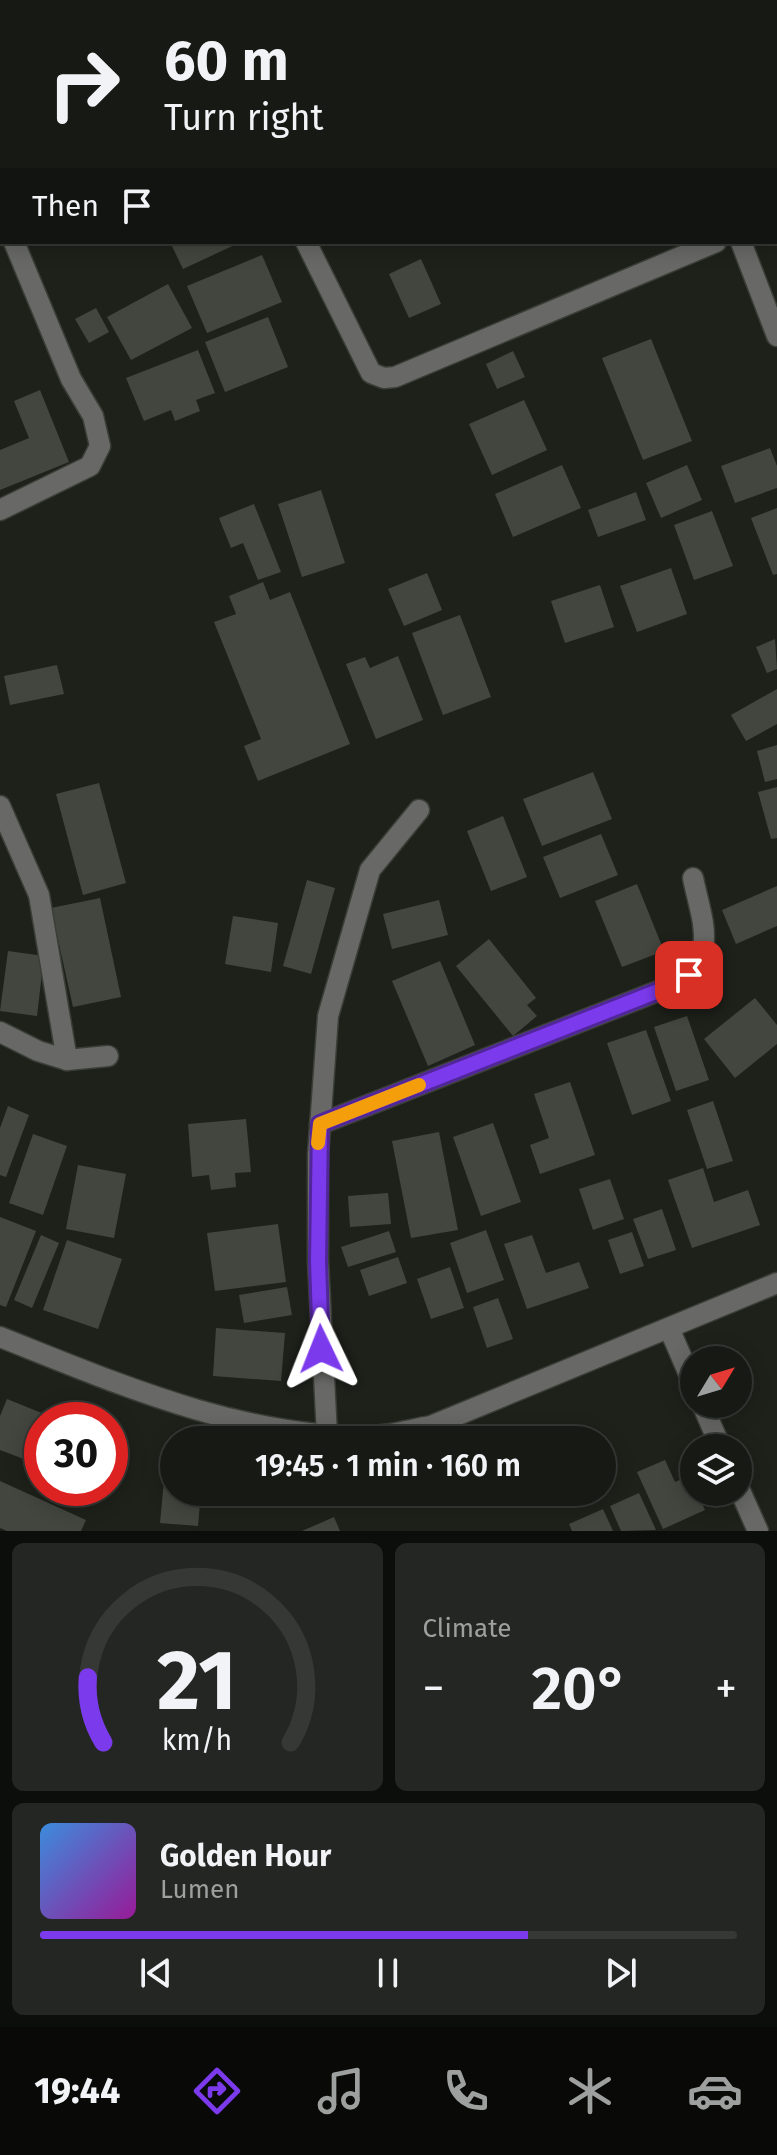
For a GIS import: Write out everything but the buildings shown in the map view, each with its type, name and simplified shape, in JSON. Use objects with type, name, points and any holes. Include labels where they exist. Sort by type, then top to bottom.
[{"type":"street","points":[[0,510],[90,466],[100,446],[93,416],[71,379],[15,244]]},
{"type":"street","points":[[307,244],[371,373],[384,378],[410,371],[711,244]]},
{"type":"street","points":[[742,244],[777,336]]},
{"type":"street","points":[[0,806],[39,895],[67,1060]]},
{"type":"street","points":[[327,1426],[318,1261],[320,1124],[328,1016],[346,944],[370,870],[419,810]]},
{"type":"street","points":[[320,1124],[676,984],[689,975],[706,943],[693,878]]},
{"type":"street","points":[[0,1032],[38,1051],[67,1060],[108,1056]]},
{"type":"street","points":[[431,1426],[777,1283]]},
{"type":"street","points":[[669,1328],[680,1354]]},
{"type":"street","points":[[0,1337],[127,1387],[225,1417],[276,1426]]},
{"type":"street","points":[[747,1506],[758,1531]]},
{"type":"slow traffic","points":[[318,1143],[320,1124],[419,1085]]},
{"type":"route","points":[[321,1349],[318,1261],[320,1124],[676,984],[689,975]]}]
